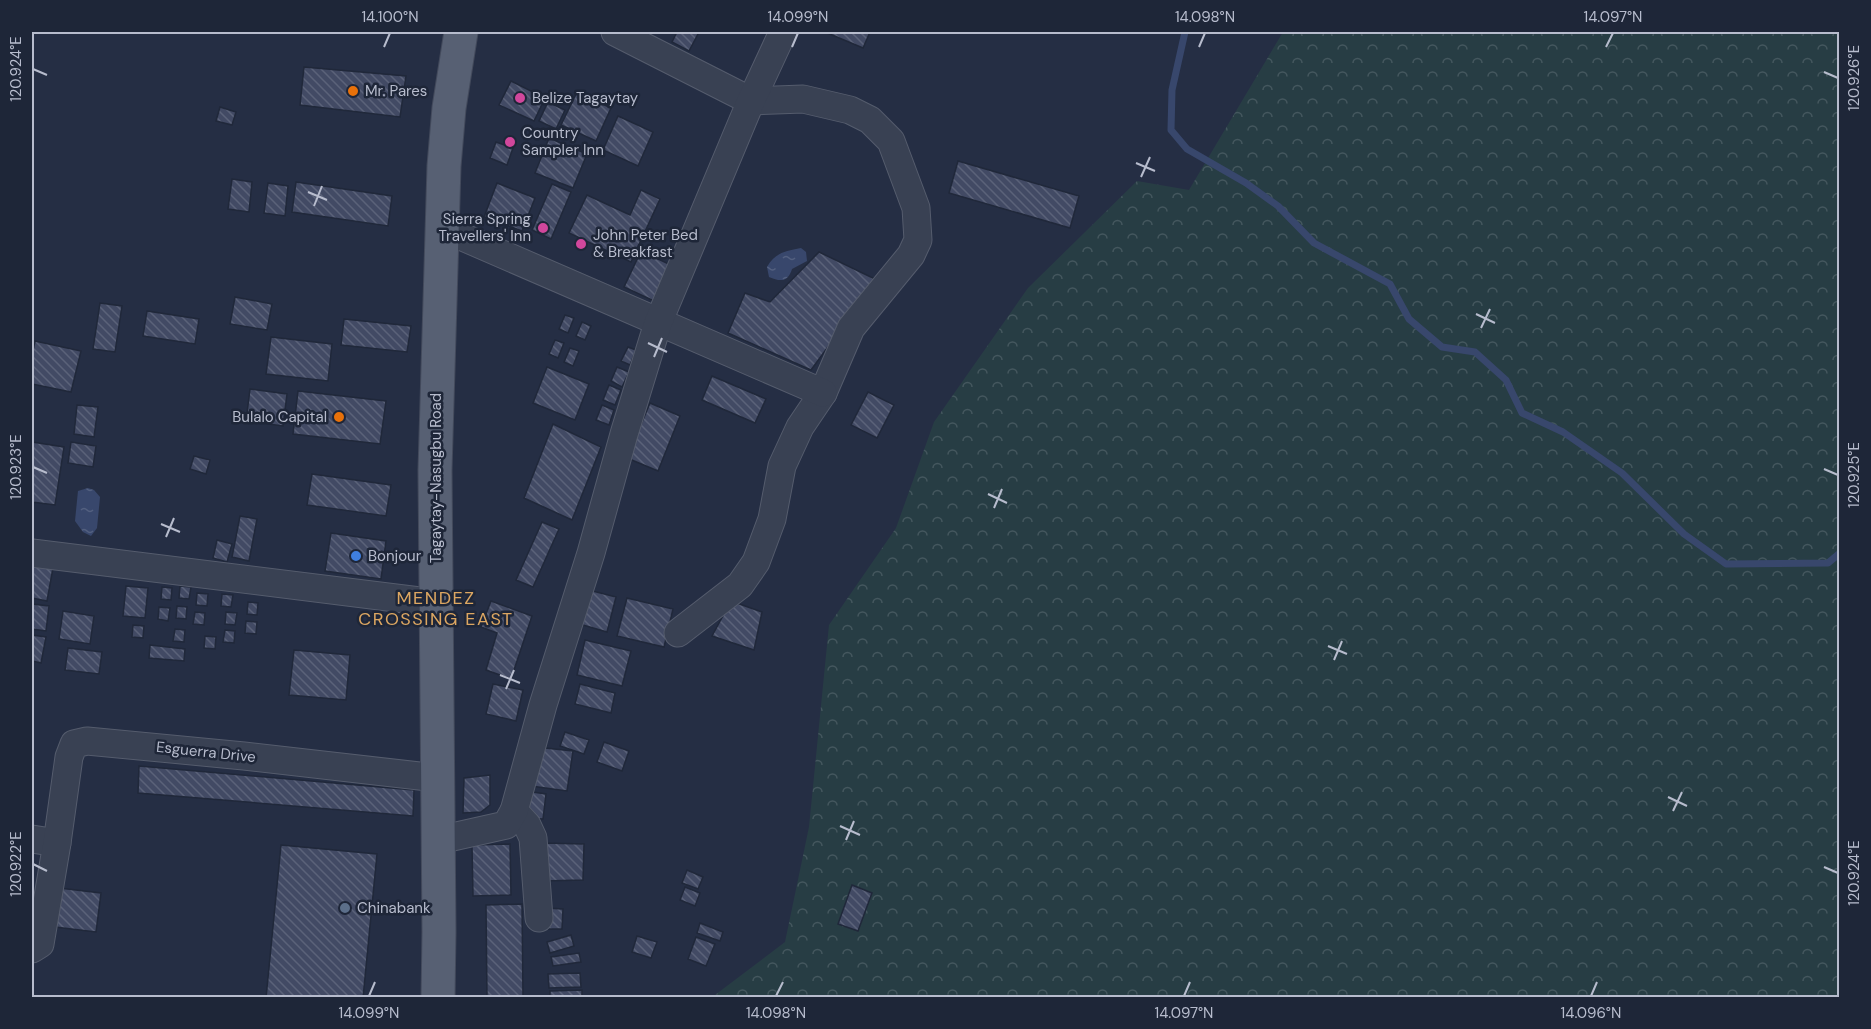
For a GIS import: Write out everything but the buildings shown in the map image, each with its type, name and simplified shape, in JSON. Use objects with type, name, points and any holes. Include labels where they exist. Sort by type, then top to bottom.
[{"type":"main road","points":[[437,32],[438,112],[444,166]]},
{"type":"main road","name":"Tagaytay-Nasugbu Road","points":[[438,998],[439,840],[435,470],[444,166],[449,108],[461,32]]},
{"type":"street","points":[[615,32],[751,101],[804,99],[850,110],[870,120],[891,141],[916,208],[918,240],[911,255],[851,328],[822,393],[800,426],[782,466],[772,519],[756,562],[740,585],[678,633]]},
{"type":"street","points":[[439,840],[506,825],[514,811],[543,705],[658,323],[751,101],[783,32]]},
{"type":"street","points":[[442,228],[822,393]]},
{"type":"street","points":[[32,553],[436,603]]},
{"type":"street","name":"Esguerra Drive","points":[[32,950],[40,944],[44,841],[74,744],[87,741],[437,778]]},
{"type":"street","points":[[514,811],[533,838],[539,918]]},
{"type":"green space","points":[[1283,32],[1839,32],[1839,997],[711,998],[785,942],[809,827],[829,625],[896,528],[934,422],[1028,288],[1137,181],[1189,190]]},
{"type":"water","points":[[801,248],[806,252],[807,261],[792,269],[784,280],[769,277],[767,267],[773,259],[785,252]]},
{"type":"water","points":[[88,488],[94,490],[100,497],[97,528],[91,536],[83,532],[75,521],[78,491]]},
{"type":"waterway","points":[[1185,32],[1172,90],[1171,130],[1187,149],[1246,183],[1278,206],[1314,243],[1390,284],[1409,319],[1442,347],[1475,352],[1506,380],[1522,413],[1563,432],[1622,473],[1684,534],[1726,564],[1828,563],[1840,553]]},
{"type":"place","name":"Mr. Pares","points":[[353,91]]},
{"type":"place","name":"Belize Tagaytay","points":[[520,98]]},
{"type":"place","name":"Country Sampler Inn","points":[[510,142]]},
{"type":"place","name":"Sierra Spring Travellers' Inn","points":[[543,228]]},
{"type":"place","name":"John Peter Bed & Breakfast","points":[[581,244]]},
{"type":"place","name":"Bulalo Capital","points":[[339,417]]},
{"type":"place","name":"Bonjour","points":[[356,556]]},
{"type":"place","name":"Chinabank","points":[[345,908]]},
{"type":"district","name":"MENDEZ CROSSING EAST","points":[[436,608]]}]
